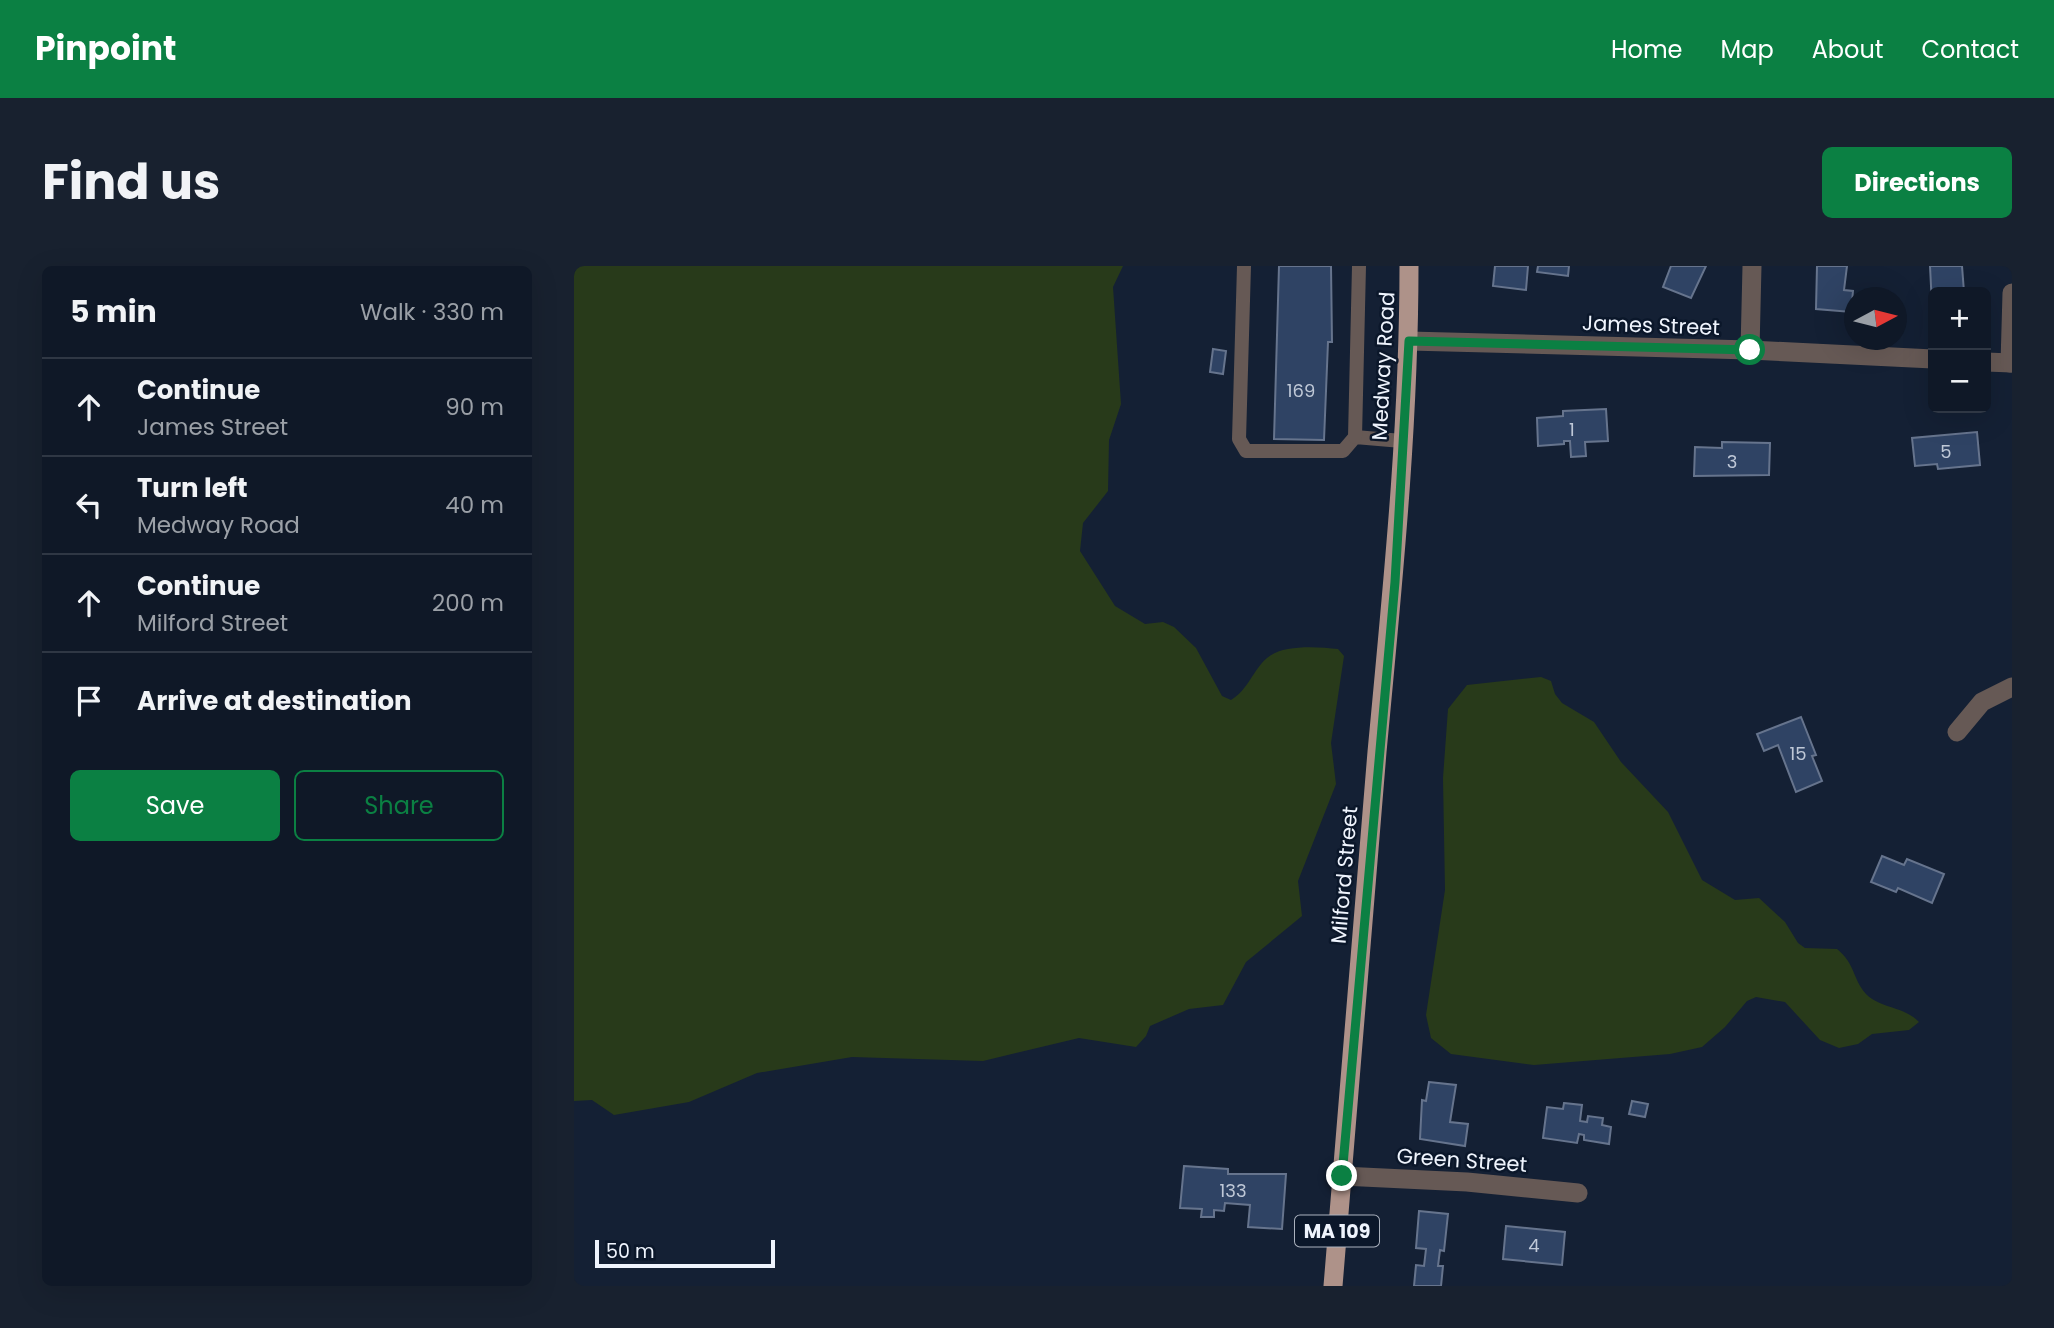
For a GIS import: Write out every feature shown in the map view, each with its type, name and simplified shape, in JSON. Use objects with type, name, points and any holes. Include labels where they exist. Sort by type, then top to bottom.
[{"type":"main road","name":"Medway Road","points":[[1401,467],[1409,341],[1409,266]]},
{"type":"main road","name":"Milford Street","points":[[1333,1286],[1395,582],[1401,467]]},
{"type":"street","points":[[1750,350],[1752,266]]},
{"type":"street","points":[[1991,362],[2011,363],[2012,293]]},
{"type":"street","name":"James Street","points":[[1409,341],[1750,350],[1928,359]]},
{"type":"street","points":[[1957,732],[1982,702],[2012,687]]},
{"type":"street","name":"Green Street","points":[[1342,1176],[1467,1182],[1578,1193]]},
{"type":"lane","points":[[1244,266],[1239,439],[1247,451],[1343,451],[1355,437],[1359,266]]},
{"type":"lane","points":[[1355,437],[1402,441]]},
{"type":"green space","points":[[574,266],[1123,266],[1113,287],[1121,404],[1109,440],[1108,491],[1083,523],[1080,551],[1115,606],[1145,624],[1163,622],[1174,627],[1196,648],[1222,696],[1231,700],[1242,691],[1267,658],[1282,650],[1338,649],[1344,656],[1331,743],[1336,784],[1298,881],[1302,916],[1246,962],[1223,1005],[1189,1009],[1150,1026],[1146,1036],[1136,1047],[1079,1038],[983,1061],[852,1057],[757,1073],[689,1102],[614,1115],[592,1100],[574,1101]]},
{"type":"green space","points":[[1541,677],[1551,681],[1555,694],[1562,703],[1594,722],[1621,762],[1668,812],[1702,880],[1735,900],[1759,898],[1785,922],[1798,943],[1805,948],[1837,949],[1847,960],[1866,994],[1919,1022],[1909,1030],[1872,1034],[1858,1044],[1839,1048],[1820,1040],[1785,1002],[1756,997],[1747,1001],[1725,1027],[1702,1047],[1670,1054],[1534,1065],[1451,1054],[1431,1038],[1426,1015],[1445,890],[1443,778],[1448,709],[1467,685]]},
{"type":"building","points":[[1279,266],[1331,266],[1332,342],[1328,342],[1324,440],[1274,439]]},
{"type":"building","points":[[1495,266],[1528,266],[1526,290],[1493,286]]},
{"type":"building","points":[[1538,266],[1569,266],[1568,276],[1537,272]]},
{"type":"building","points":[[1671,266],[1706,266],[1691,298],[1663,287]]},
{"type":"building","points":[[1817,266],[1847,266],[1844,311],[1816,309]]},
{"type":"building","points":[[1930,266],[1962,266],[1964,287],[1931,287]]},
{"type":"building","points":[[1213,349],[1226,351],[1223,374],[1210,372]]},
{"type":"building","points":[[1606,409],[1608,441],[1585,442],[1586,456],[1571,457],[1570,441],[1538,446],[1537,418],[1563,416],[1563,411]]},
{"type":"building","points":[[1977,432],[1980,465],[1938,469],[1937,464],[1915,466],[1912,438]]},
{"type":"building","points":[[1722,442],[1770,443],[1769,475],[1694,476],[1695,447],[1722,448]]},
{"type":"building","points":[[1801,717],[1816,755],[1812,756],[1822,781],[1796,792],[1778,745],[1764,751],[1757,734]]},
{"type":"building","points":[[1882,856],[1904,865],[1907,859],[1944,874],[1932,903],[1898,888],[1896,892],[1871,882]]},
{"type":"building","points":[[1429,1082],[1456,1085],[1450,1122],[1468,1124],[1465,1146],[1420,1139],[1422,1100],[1426,1101]]},
{"type":"building","points":[[1632,1101],[1648,1104],[1645,1117],[1629,1114]]},
{"type":"building","points":[[1564,1103],[1582,1105],[1580,1121],[1587,1122],[1588,1116],[1603,1118],[1602,1125],[1611,1127],[1609,1144],[1584,1140],[1584,1135],[1579,1134],[1577,1143],[1543,1138],[1547,1107],[1563,1109]]},
{"type":"building","points":[[1184,1166],[1228,1169],[1228,1174],[1286,1174],[1282,1229],[1248,1227],[1250,1205],[1225,1203],[1224,1211],[1214,1210],[1214,1217],[1201,1217],[1202,1209],[1180,1208]]},
{"type":"building","points":[[1419,1211],[1448,1214],[1444,1251],[1440,1250],[1438,1266],[1443,1266],[1441,1286],[1414,1286],[1416,1265],[1424,1266],[1426,1249],[1416,1248]]},
{"type":"building","points":[[1506,1226],[1565,1232],[1562,1265],[1503,1259]]},
{"type":"route","points":[[1342,1176],[1377,754],[1395,582],[1409,341],[1750,350]]}]
